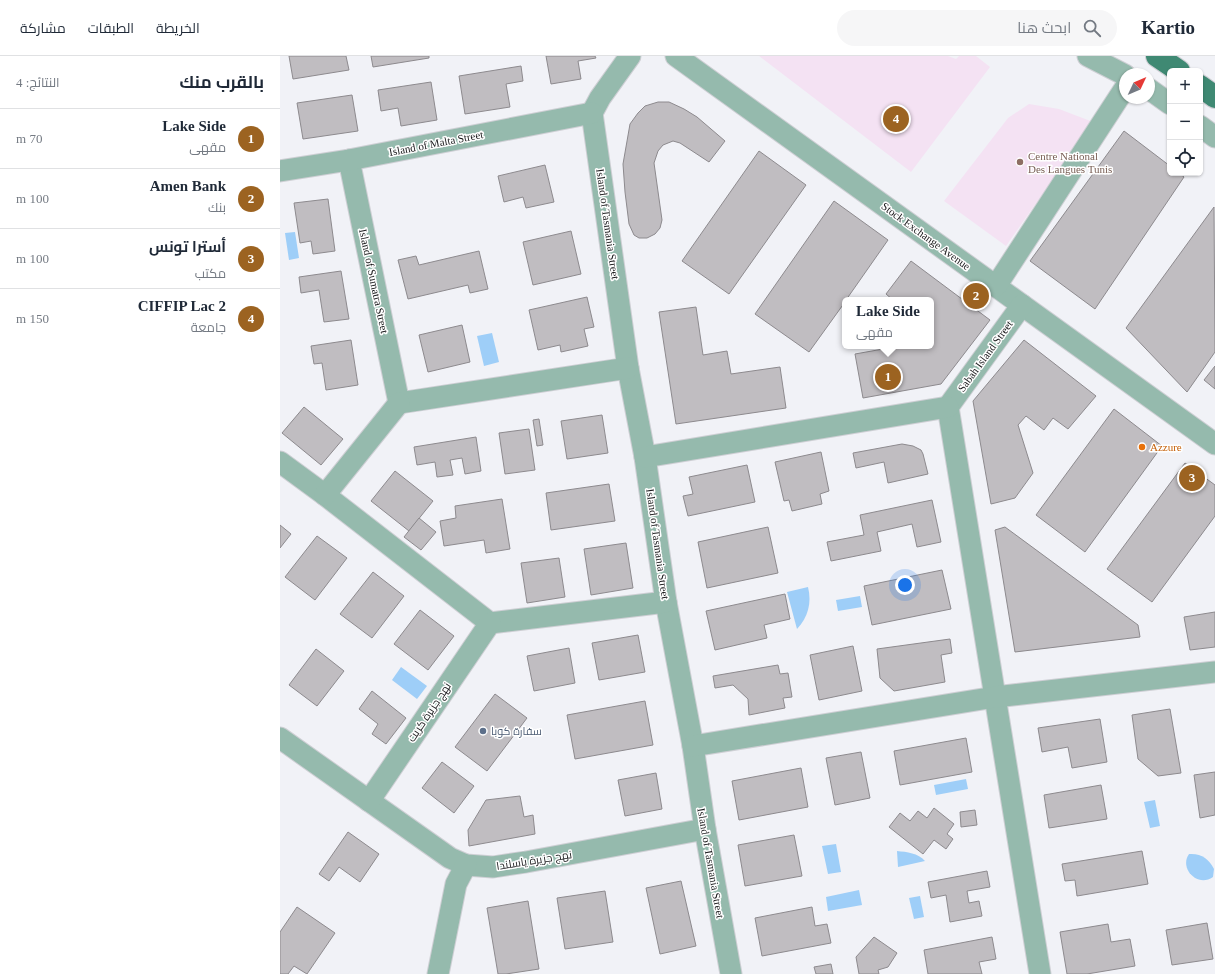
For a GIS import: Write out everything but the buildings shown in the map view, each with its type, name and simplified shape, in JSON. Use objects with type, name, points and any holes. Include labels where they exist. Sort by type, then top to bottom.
[{"type":"main road","points":[[1157,56],[1175,68]]},
{"type":"main road","points":[[1203,88],[1215,97]]},
{"type":"street","points":[[592,113],[600,98],[630,56]]},
{"type":"street","name":"Stock Exchange Avenue","points":[[676,56],[1215,444]]},
{"type":"street","points":[[1088,56],[1119,73]]},
{"type":"street","points":[[1155,93],[1167,102]]},
{"type":"street","points":[[996,286],[1119,97]]},
{"type":"street","name":"Island of Malta Street","points":[[280,171],[349,160],[592,113]]},
{"type":"street","name":"Island of Tasmania Street","points":[[592,113],[628,368],[645,457],[666,602],[693,746],[705,830],[731,974]]},
{"type":"street","points":[[1203,128],[1215,137]]},
{"type":"street","name":"Island of Sumatra Street","points":[[349,160],[399,403]]},
{"type":"street","name":"Sabah Island Street","points":[[948,407],[1022,305]]},
{"type":"street","points":[[325,495],[399,403],[628,368]]},
{"type":"street","points":[[645,457],[948,407],[1040,974]]},
{"type":"street","points":[[280,462],[490,623],[666,602]]},
{"type":"street","name":"نهج جزيرة كريت","points":[[369,801],[490,623]]},
{"type":"street","points":[[693,746],[995,697],[1215,672]]},
{"type":"street","name":"نهج جزيرة ياسلندا","points":[[280,738],[450,858],[466,864],[494,867],[705,830]]},
{"type":"street","points":[[438,974],[456,884],[466,864]]},
{"type":"shaded area","points":[[759,56],[948,56],[956,59],[959,56],[976,56],[990,67],[911,172]]},
{"type":"shaded area","name":"Centre National Des Langues Tunis","points":[[1029,104],[1059,109],[1093,122],[1006,246],[944,201],[1008,118]]},
{"type":"water","points":[[295,232],[299,258],[289,260],[285,233]]},
{"type":"water","points":[[492,333],[499,362],[484,366],[477,336]]},
{"type":"water","points":[[808,587],[810,599],[808,610],[804,620],[797,629],[787,592]]},
{"type":"water","points":[[860,596],[862,607],[838,611],[836,600]]},
{"type":"water","points":[[401,667],[427,686],[417,699],[392,680]]},
{"type":"water","points":[[966,779],[968,789],[936,795],[934,785]]},
{"type":"water","points":[[1155,800],[1160,826],[1150,828],[1144,802]]},
{"type":"water","points":[[836,844],[841,872],[828,874],[822,846]]},
{"type":"water","points":[[897,851],[908,852],[922,858],[925,861],[898,867]]},
{"type":"water","points":[[1189,854],[1204,857],[1210,862],[1214,869],[1213,877],[1207,880],[1201,880],[1191,875],[1186,865]]},
{"type":"water","points":[[859,890],[862,905],[828,911],[826,897]]},
{"type":"water","points":[[920,896],[924,917],[914,919],[909,898]]},
{"type":"place","name":"CIFFIP Lac 2","points":[[896,119]]},
{"type":"place","name":"Centre National Des Langues Tunis","points":[[1020,162]]},
{"type":"place","name":"Amen Bank","points":[[976,296]]},
{"type":"place","name":"Lake Side","points":[[888,377]]},
{"type":"place","name":"Azzure","points":[[1142,447]]},
{"type":"place","name":"أسترا تونس","points":[[1192,478]]},
{"type":"place","name":"سفارة كوبا","points":[[483,731]]}]
